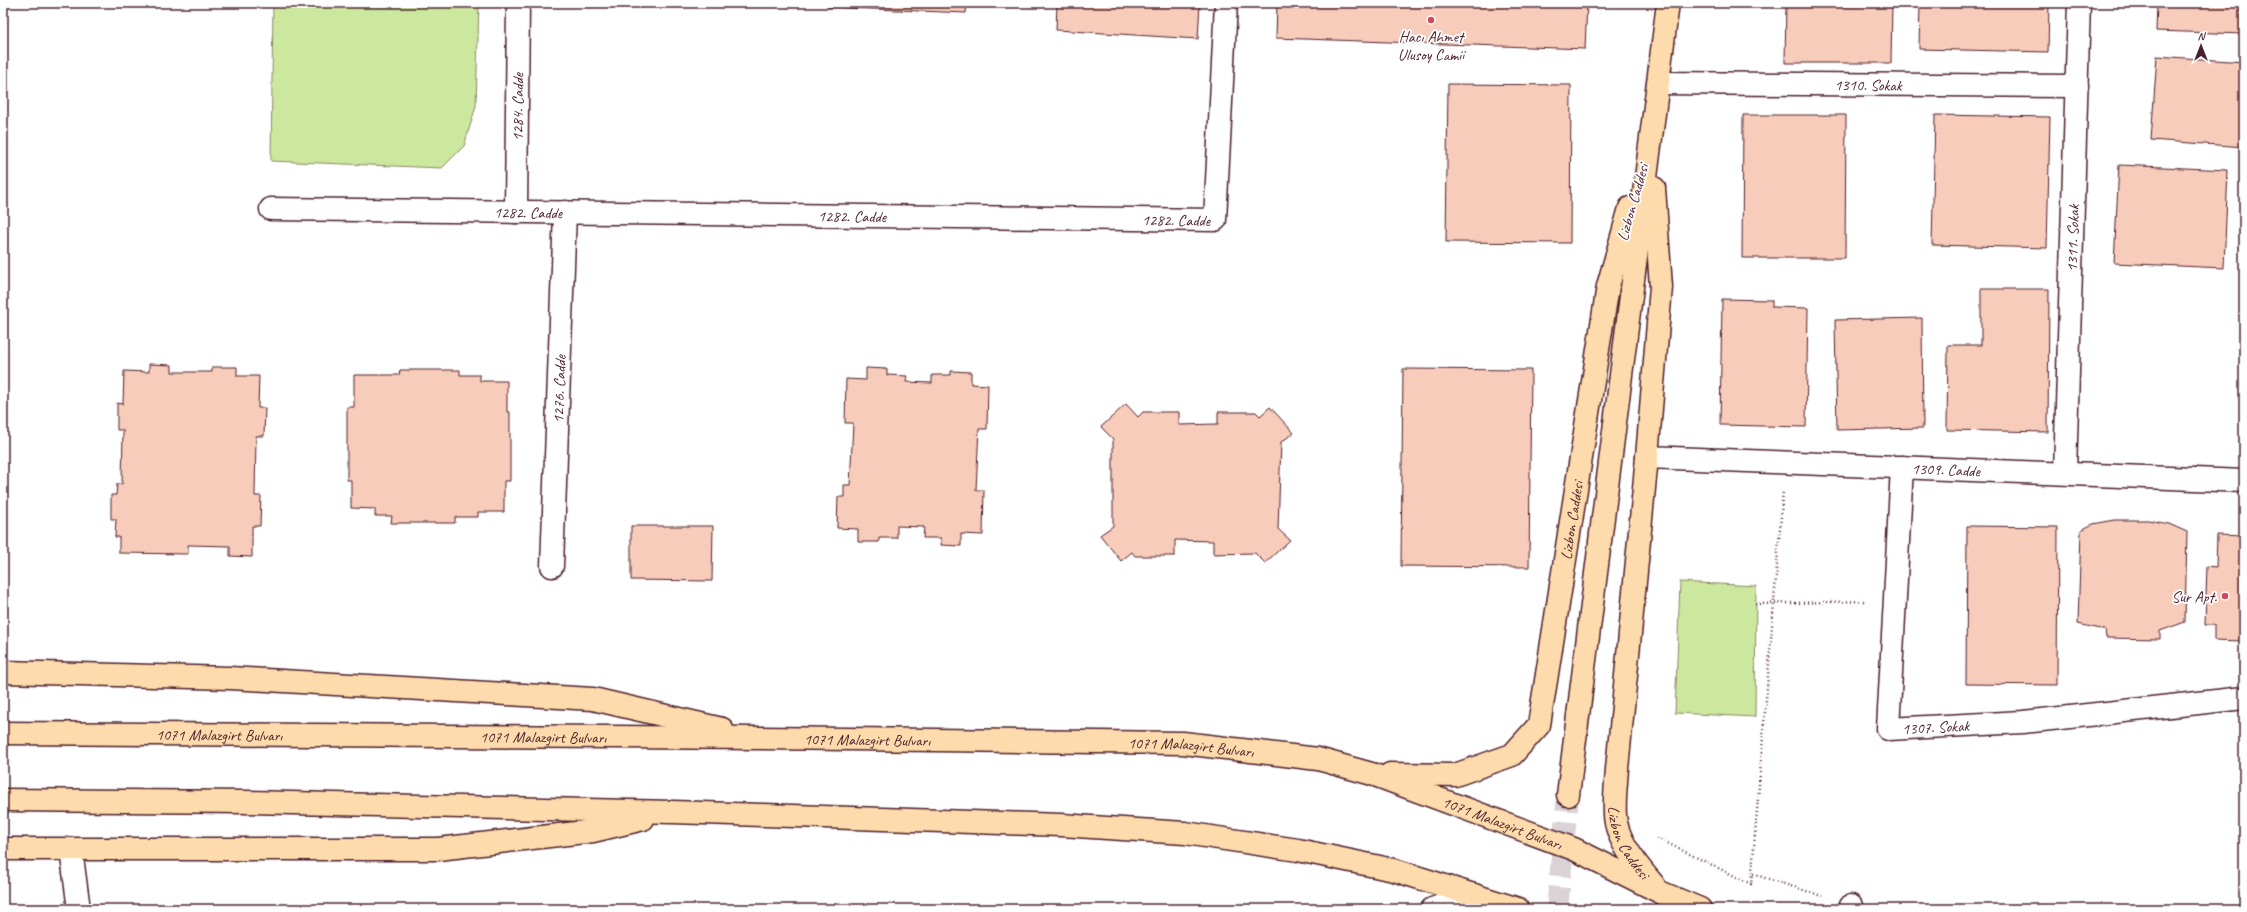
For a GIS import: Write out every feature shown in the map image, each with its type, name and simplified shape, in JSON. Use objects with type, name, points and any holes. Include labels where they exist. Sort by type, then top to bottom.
[{"type":"main road","name":"Lizbon Caddesi","points":[[1568,795],[1668,3]]},
{"type":"main road","name":"Lizbon Caddesi","points":[[1650,138],[1661,287],[1647,457],[1617,768],[1615,817],[1622,840],[1638,867],[1662,893]]},
{"type":"main road","name":"Lizbon Caddesi","points":[[1372,774],[1455,776],[1512,755],[1539,725],[1608,286],[1650,138]]},
{"type":"main road","points":[[3,672],[230,678],[594,699],[760,738]]},
{"type":"main road","name":"1071 Malazgirt Bulvarı","points":[[3,733],[760,738],[1183,743],[1318,759],[1372,774],[1574,848],[1662,893],[1700,909]]},
{"type":"main road","points":[[3,800],[246,802],[673,812],[1061,825],[1184,833],[1252,842],[1351,860],[1394,870],[1518,909]]},
{"type":"main road","points":[[3,849],[438,849],[593,831],[673,812]]},
{"type":"street","name":"1284. Cadde","points":[[516,212],[518,3]]},
{"type":"street","name":"1282. Cadde","points":[[271,209],[1215,220],[1226,3]]},
{"type":"street","name":"1311. Sokak","points":[[2065,473],[2079,3]]},
{"type":"street","name":"1310. Sokak","points":[[1659,83],[2077,86]]},
{"type":"street","name":"1276. Cadde","points":[[552,566],[565,212]]},
{"type":"street","name":"1309. Cadde","points":[[1647,457],[2244,481]]},
{"type":"street","name":"1307. Sokak","points":[[1902,467],[1888,729],[2023,722],[2244,698]]},
{"type":"street","points":[[71,850],[79,909]]},
{"type":"street","points":[[1432,909],[1474,895]]},
{"type":"path","points":[[1653,836],[1751,884],[1776,603],[1785,463]]},
{"type":"path","points":[[1756,604],[1896,600]]},
{"type":"path","points":[[1753,874],[1850,907]]},
{"type":"green space","points":[[273,3],[479,3],[476,106],[464,146],[442,168],[271,161]]},
{"type":"green space","points":[[1680,582],[1756,586],[1755,717],[1675,713]]},
{"type":"building","points":[[827,3],[967,3],[966,13],[827,7]]},
{"type":"building","points":[[1057,3],[1200,3],[1198,39],[1056,30]]},
{"type":"building","name":"Hacı Ahmet Ulusoy Camii","points":[[1277,3],[1587,3],[1585,49],[1276,38]]},
{"type":"building","points":[[1786,3],[1892,3],[1891,63],[1785,63]]},
{"type":"building","points":[[1920,3],[2049,3],[2048,52],[1919,49]]},
{"type":"building","points":[[2157,3],[2244,3],[2244,34],[2156,31]]},
{"type":"building","points":[[2157,56],[2244,62],[2244,147],[2151,140]]},
{"type":"building","points":[[1448,84],[1571,85],[1570,243],[1446,242]]},
{"type":"building","points":[[1743,115],[1846,115],[1845,258],[1742,258]]},
{"type":"building","points":[[1935,115],[2050,117],[2047,248],[1932,245]]},
{"type":"building","points":[[2119,165],[2228,170],[2224,268],[2114,263]]},
{"type":"building","points":[[1981,289],[2049,289],[2048,432],[1947,430],[1948,345],[1981,345]]},
{"type":"building","points":[[1722,299],[1772,300],[1772,307],[1808,308],[1806,427],[1720,425]]},
{"type":"building","points":[[1922,318],[1923,428],[1837,430],[1835,320]]},
{"type":"building","points":[[149,364],[172,365],[172,372],[212,372],[212,367],[237,367],[237,376],[259,376],[258,408],[265,408],[264,436],[256,436],[255,496],[261,496],[260,526],[252,526],[252,557],[230,556],[230,546],[188,545],[188,554],[119,553],[119,537],[115,537],[116,519],[111,519],[111,495],[116,495],[117,484],[122,484],[123,430],[117,430],[117,403],[123,404],[124,371],[149,372]]},
{"type":"building","points":[[866,368],[887,369],[887,375],[907,376],[906,382],[932,383],[932,375],[951,375],[951,371],[971,372],[971,384],[988,385],[987,429],[979,429],[976,490],[984,490],[983,535],[961,534],[961,546],[941,545],[941,538],[923,538],[924,527],[897,526],[897,538],[879,538],[879,542],[858,542],[858,529],[837,528],[838,497],[844,497],[844,485],[850,485],[853,423],[845,423],[846,379],[866,380]]},
{"type":"building","points":[[1403,369],[1531,370],[1529,567],[1401,566]]},
{"type":"building","points":[[400,370],[460,370],[460,375],[480,375],[480,381],[507,381],[507,412],[510,412],[510,481],[504,481],[504,512],[478,512],[478,517],[455,517],[455,523],[391,523],[392,516],[375,516],[375,509],[351,508],[351,480],[347,480],[347,407],[354,407],[354,375],[399,375]]},
{"type":"building","points":[[1126,404],[1138,417],[1143,412],[1179,412],[1179,425],[1218,424],[1218,412],[1256,412],[1260,416],[1270,407],[1294,433],[1281,442],[1278,529],[1290,540],[1265,563],[1255,553],[1213,554],[1213,541],[1175,540],[1175,556],[1135,556],[1132,552],[1121,561],[1100,535],[1113,526],[1113,439],[1101,427]]},
{"type":"building","points":[[2115,520],[2148,520],[2169,524],[2187,532],[2185,622],[2160,631],[2160,639],[2106,638],[2105,630],[2078,624],[2081,530],[2093,524]]},
{"type":"building","points":[[631,526],[713,526],[712,581],[631,580]]},
{"type":"building","points":[[1967,526],[2058,527],[2057,685],[1966,684]]},
{"type":"building","name":"Sur Apt.","points":[[2217,535],[2244,536],[2244,630],[2242,630],[2241,641],[2214,640],[2214,625],[2205,625],[2207,566],[2216,567]]},
{"type":"tunnel","points":[[1557,909],[1568,795]]},
{"type":"place","name":"Hacı Ahmet Ulusoy Camii","points":[[1431,20]]},
{"type":"place","name":"Sur Apt.","points":[[2225,596]]}]
